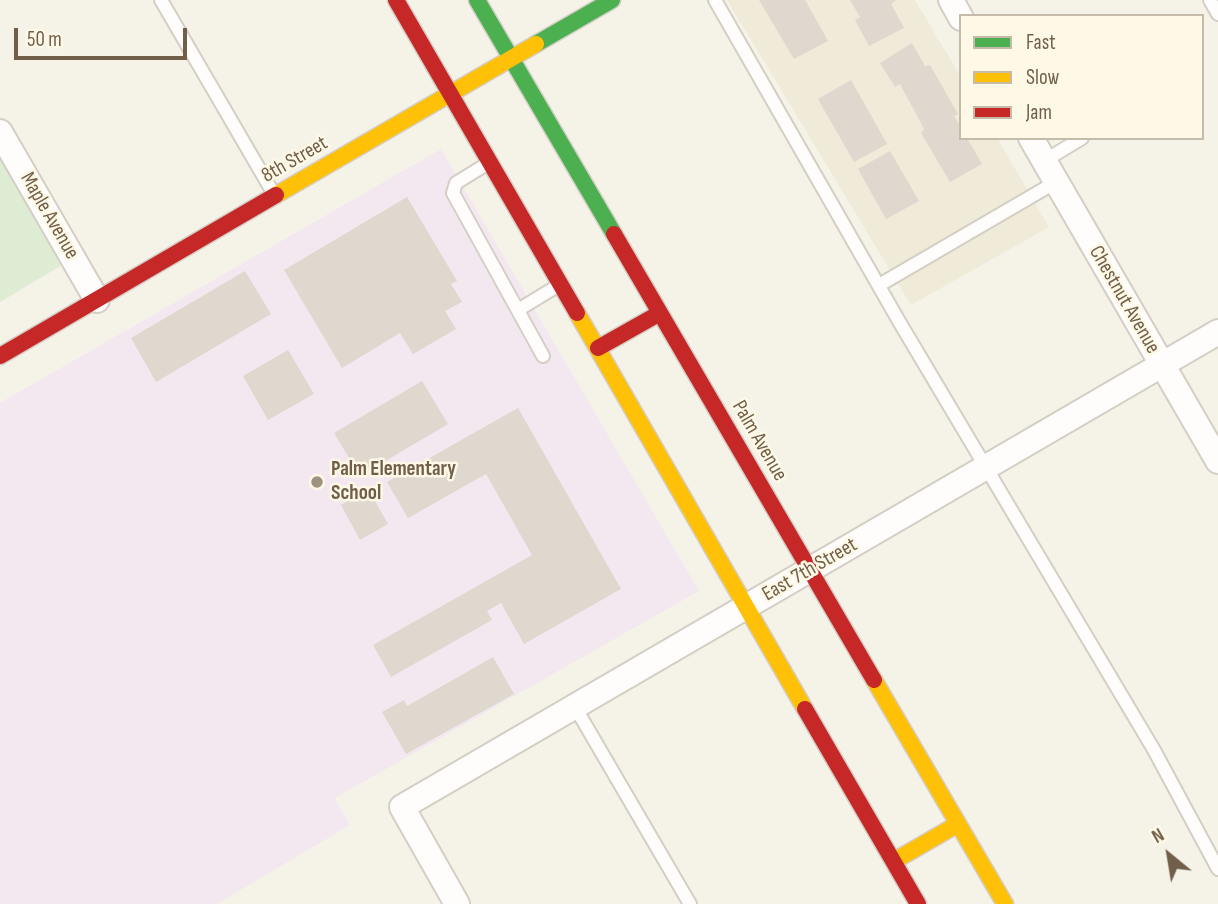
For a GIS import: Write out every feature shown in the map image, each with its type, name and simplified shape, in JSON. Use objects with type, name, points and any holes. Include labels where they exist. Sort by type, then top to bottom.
[{"type":"street","points":[[396,0],[918,904]]},
{"type":"street","name":"Palm Avenue","points":[[477,0],[1005,904]]},
{"type":"street","name":"8th Street","points":[[0,356],[612,0]]},
{"type":"street","name":"Maple Avenue","points":[[0,132],[97,300]]},
{"type":"street","name":"Chestnut Avenue","points":[[1032,140],[1218,461]]},
{"type":"street","points":[[598,348],[660,313]]},
{"type":"street","name":"East 7th Street","points":[[457,904],[402,807],[1218,332]]},
{"type":"street","points":[[894,861],[958,824]]},
{"type":"lane","points":[[161,0],[275,196]]},
{"type":"lane","points":[[715,0],[881,284],[900,323],[988,466],[1092,650],[1154,750],[1218,869]]},
{"type":"lane","points":[[1210,0],[1218,14]]},
{"type":"lane","points":[[881,284],[1050,172],[1080,140]]},
{"type":"lane","points":[[490,162],[456,183],[453,193],[543,356]]},
{"type":"lane","points":[[518,310],[561,284]]},
{"type":"lane","points":[[575,707],[690,904]]},
{"type":"shaded area","points":[[727,0],[915,0],[959,74],[959,140],[998,140],[1049,227],[911,305]]},
{"type":"shaded area","name":"Palm Elementary School","points":[[441,149],[699,591],[335,798],[350,825],[217,904],[0,904],[0,403]]},
{"type":"green space","points":[[0,139],[67,262],[0,302]]},
{"type":"building","points":[[759,0],[805,0],[828,41],[794,59]]},
{"type":"building","points":[[850,0],[896,0],[891,4],[904,28],[869,46],[855,20],[860,17]]},
{"type":"building","points":[[912,43],[925,66],[930,65],[958,114],[954,116],[959,125],[959,140],[968,140],[982,164],[950,182],[921,133],[924,129],[900,84],[895,87],[880,63]]},
{"type":"building","points":[[851,80],[887,144],[854,162],[818,99]]},
{"type":"building","points":[[890,151],[919,201],[886,219],[858,169]]},
{"type":"building","points":[[407,197],[457,281],[451,284],[462,302],[445,311],[456,329],[413,354],[400,333],[342,368],[284,270]]},
{"type":"building","points":[[245,271],[271,314],[156,382],[131,338]]},
{"type":"building","points":[[288,350],[314,394],[268,420],[243,376]]},
{"type":"building","points":[[422,381],[448,424],[360,476],[334,433]]},
{"type":"building","points":[[518,408],[621,589],[524,644],[501,603],[487,611],[492,620],[391,677],[373,645],[532,555],[486,474],[408,518],[387,482]]},
{"type":"building","points":[[368,489],[388,524],[360,540],[341,505]]},
{"type":"building","points":[[493,657],[514,694],[406,754],[382,712],[404,700],[407,706]]},
{"type":"traffic: fast","points":[[477,0],[614,234]]},
{"type":"traffic: fast","points":[[536,44],[612,0]]},
{"type":"traffic: slow","points":[[276,195],[536,44]]},
{"type":"traffic: slow","points":[[577,313],[805,709]]},
{"type":"traffic: slow","points":[[874,680],[1005,904]]},
{"type":"traffic: slow","points":[[894,861],[958,824]]},
{"type":"traffic: jam","points":[[396,0],[577,313]]},
{"type":"traffic: jam","points":[[0,356],[276,195]]},
{"type":"traffic: jam","points":[[614,234],[874,680]]},
{"type":"traffic: jam","points":[[598,348],[660,313]]},
{"type":"traffic: jam","points":[[805,709],[918,904]]},
{"type":"place","name":"Palm Elementary School","points":[[317,482]]}]
